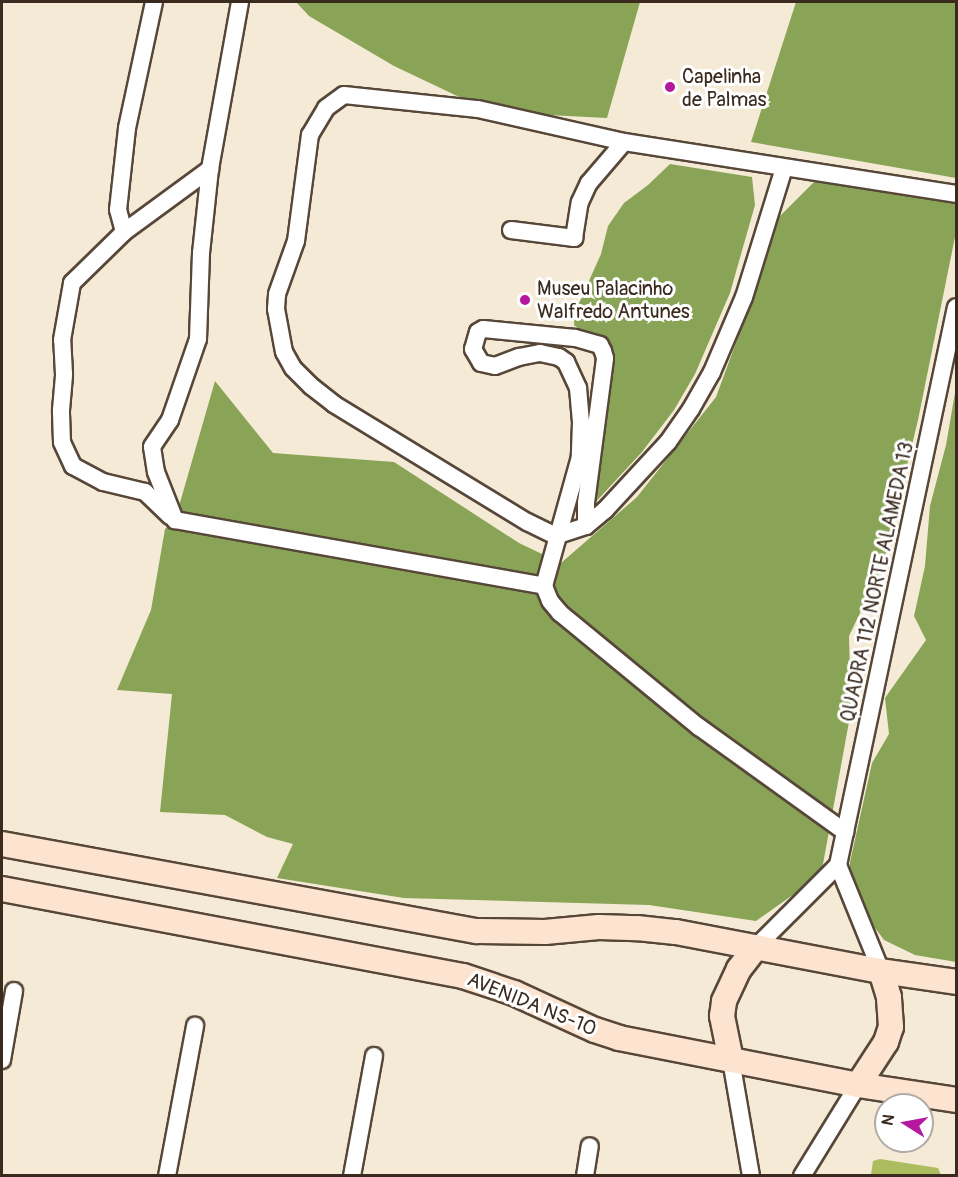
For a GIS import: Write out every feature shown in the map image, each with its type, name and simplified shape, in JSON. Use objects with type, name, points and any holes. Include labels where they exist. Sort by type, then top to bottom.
[{"type":"street","points":[[124,232],[118,210],[127,128],[154,2]]},
{"type":"street","points":[[175,520],[156,472],[152,447],[170,420],[198,339],[201,253],[210,169],[240,2]]},
{"type":"street","points":[[784,168],[744,297],[729,336],[706,382],[668,442],[605,510],[586,526],[556,536],[526,522],[344,410],[310,386],[293,368],[284,352],[276,309],[278,294],[296,241],[310,135],[326,108],[345,96],[477,110],[624,142],[957,194]]},
{"type":"street","points":[[511,230],[574,238],[580,202],[589,183],[624,142]]},
{"type":"street","points":[[210,169],[124,232],[72,282],[62,340],[64,374],[61,410],[62,442],[73,466],[103,482],[145,492],[175,520],[544,586]]},
{"type":"street","name":"QUADRA 112 NORTE ALAMEDA 13","points":[[838,865],[957,307]]},
{"type":"street","points":[[586,526],[586,503],[605,358],[600,345],[576,338],[483,329],[478,332],[473,349],[481,363],[495,366],[530,354],[551,355],[566,362],[575,381],[581,422],[580,457],[578,472],[556,536],[544,586],[550,601],[560,613],[673,705],[845,832]]},
{"type":"street","points":[[2,844],[477,931],[545,932],[599,927],[637,928],[756,947],[880,971],[957,982]]},
{"type":"street","points":[[751,1176],[722,1016],[724,1001],[739,969],[756,947],[838,865],[889,997],[891,1027],[886,1042],[802,1176]]},
{"type":"street","name":"AVENIDA NS-10","points":[[2,889],[464,976],[525,997],[595,1030],[619,1038],[858,1085],[957,1100]]},
{"type":"street","points":[[2,1060],[14,991]]},
{"type":"street","points":[[167,1176],[195,1026]]},
{"type":"street","points":[[352,1176],[374,1056]]},
{"type":"street","points":[[585,1176],[590,1146]]},
{"type":"green space","points":[[296,2],[640,2],[607,118],[491,112],[394,66],[309,16]]},
{"type":"green space","points":[[796,2],[956,2],[956,178],[751,142]]},
{"type":"green space","points":[[670,164],[752,177],[755,205],[730,293],[695,374],[674,410],[642,452],[592,506],[610,348],[597,335],[581,331],[574,325],[575,312],[601,254],[608,226],[624,203]]},
{"type":"green space","points":[[815,181],[956,197],[956,232],[918,420],[883,565],[849,636],[851,711],[821,875],[756,921],[649,905],[404,898],[277,878],[293,844],[267,837],[225,815],[160,812],[172,694],[117,690],[151,610],[165,529],[175,520],[215,381],[273,453],[394,462],[519,543],[561,563],[637,497],[716,397],[761,275],[776,220]]},
{"type":"green space","points":[[956,387],[956,962],[915,955],[884,940],[856,902],[849,882],[850,862],[872,763],[889,734],[885,698],[926,640],[914,616],[925,566],[930,506],[946,445]]},
{"type":"green space","points":[[880,1159],[938,1168],[941,1175],[871,1175],[873,1161]]},
{"type":"place","name":"Capelinha de Palmas","points":[[670,87]]},
{"type":"place","name":"Museu Palacinho Walfredo Antunes","points":[[525,300]]}]
